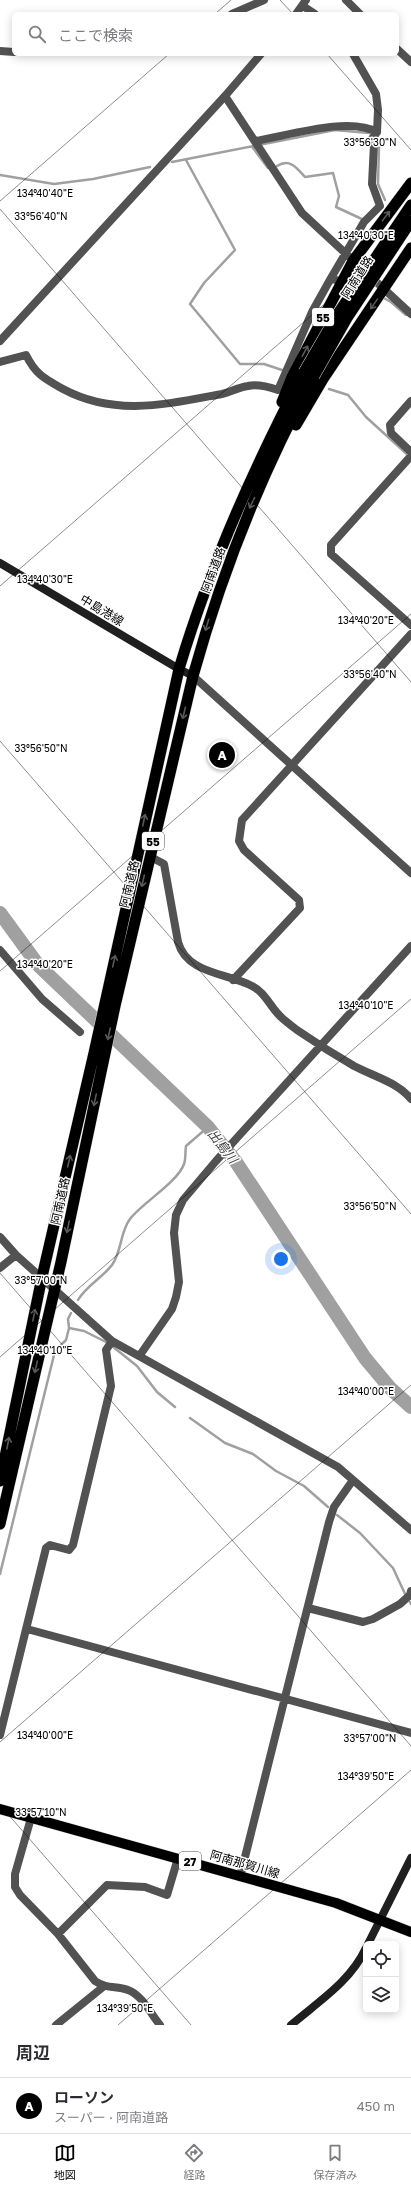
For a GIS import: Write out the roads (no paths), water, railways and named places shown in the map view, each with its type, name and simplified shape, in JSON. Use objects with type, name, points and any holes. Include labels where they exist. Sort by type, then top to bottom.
[{"type":"highway","name":"55","points":[[257,464],[292,377],[336,280],[353,260],[411,183]]},
{"type":"highway","name":"阿南道路","points":[[0,1481],[42,1277],[94,1053],[110,1003],[149,856],[193,676],[210,616],[250,508],[298,406],[309,374],[341,308],[411,205]]},
{"type":"highway","name":"阿南道路","points":[[0,1524],[54,1290],[103,1062],[110,1003],[179,669],[195,616],[257,464],[309,374],[411,221]]},
{"type":"highway","name":"55","points":[[269,468],[323,379],[385,289],[411,248]]},
{"type":"main road","name":"中島港線","points":[[0,563],[193,676]]},
{"type":"main road","name":"阿南那賀川線","points":[[0,1809],[336,1903],[411,1932]]},
{"type":"main road","points":[[369,1941],[378,1920],[411,1858]]},
{"type":"main road","points":[[291,2025],[340,1984],[358,1962],[363,1953]]},
{"type":"street","points":[[237,12],[264,0]]},
{"type":"street","points":[[346,0],[358,12]]},
{"type":"street","points":[[298,12],[305,3],[313,12]]},
{"type":"street","points":[[399,51],[411,62]]},
{"type":"street","points":[[0,52],[12,52]]},
{"type":"street","points":[[0,341],[260,56]]},
{"type":"street","points":[[0,362],[26,355],[33,369],[50,382],[76,396],[102,404],[126,407],[156,405],[224,394],[249,386],[278,390],[312,312],[336,280],[344,253],[365,220],[380,206],[372,184],[378,110],[376,94],[354,56]]},
{"type":"street","points":[[225,96],[302,213],[411,314]]},
{"type":"street","points":[[258,144],[344,125],[365,127],[375,135]]},
{"type":"street","points":[[411,401],[390,425],[391,433],[410,455],[331,545],[331,554],[411,625]]},
{"type":"street","points":[[233,980],[300,908],[299,900],[244,850],[239,841],[242,820],[411,634]]},
{"type":"street","points":[[193,676],[411,873]]},
{"type":"street","points":[[149,856],[164,864],[180,951],[186,958],[212,973],[252,986],[264,994],[280,1017],[354,1066],[394,1085],[411,1099]]},
{"type":"street","points":[[140,1355],[172,1309],[176,1296],[179,1282],[174,1233],[176,1215],[183,1200],[238,1136],[411,946]]},
{"type":"street","points":[[0,950],[42,999],[80,1032]]},
{"type":"street","points":[[0,1238],[54,1290],[112,1341],[140,1355],[338,1467],[411,1530]]},
{"type":"street","points":[[0,1268],[16,1255]]},
{"type":"street","points":[[0,1735],[46,1548],[50,1545],[69,1550],[73,1545],[111,1386],[106,1350],[112,1341]]},
{"type":"street","points":[[240,1876],[334,1507],[353,1480]]},
{"type":"street","points":[[308,1608],[363,1622],[380,1615],[410,1594]]},
{"type":"street","points":[[27,1629],[411,1733]]},
{"type":"street","points":[[31,1818],[14,1882],[20,1895],[58,1934],[95,1981],[103,1987],[128,1989],[139,1997],[160,2025]]},
{"type":"street","points":[[58,1934],[107,1885],[145,1887],[167,1895],[178,1858]]},
{"type":"street","points":[[56,2025],[103,1987]]},
{"type":"waterway","points":[[172,162],[335,130],[369,133]]},
{"type":"waterway","points":[[374,137],[379,146],[378,184],[385,200]]},
{"type":"waterway","points":[[253,148],[268,168]]},
{"type":"waterway","points":[[186,160],[235,250],[204,283],[190,304],[240,364],[264,364],[282,370]]},
{"type":"waterway","points":[[277,166],[286,163],[293,165],[305,177],[333,173],[339,196],[336,207],[364,220]]},
{"type":"waterway","points":[[0,175],[54,184],[93,179],[150,167]]},
{"type":"waterway","points":[[382,297],[391,302],[406,315]]},
{"type":"waterway","points":[[329,389],[348,395],[366,417],[409,456]]},
{"type":"waterway","name":"出島川","points":[[0,913],[38,965],[208,1127],[236,1162],[365,1358],[390,1388],[411,1407]]},
{"type":"waterway","points":[[78,1300],[85,1290],[112,1265],[118,1254],[124,1230],[130,1219],[175,1178],[184,1164],[186,1146],[208,1127]]},
{"type":"waterway","points":[[71,1313],[68,1319],[69,1328],[84,1331],[106,1342]]},
{"type":"waterway","points":[[0,1574],[55,1351],[66,1340],[69,1328]]},
{"type":"waterway","points":[[112,1346],[137,1366],[157,1392],[175,1407]]},
{"type":"waterway","points":[[190,1418],[225,1443],[253,1454],[276,1471],[304,1486],[328,1507]]},
{"type":"waterway","points":[[337,1515],[360,1533],[393,1568],[406,1596]]},
{"type":"place","name":"ローソン","points":[[222,755]]}]
